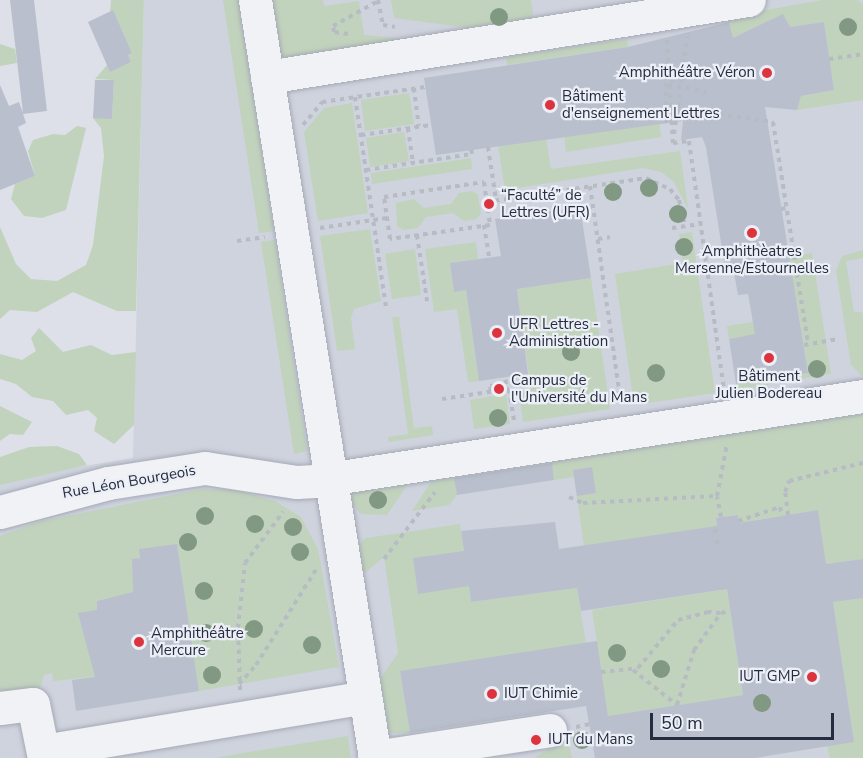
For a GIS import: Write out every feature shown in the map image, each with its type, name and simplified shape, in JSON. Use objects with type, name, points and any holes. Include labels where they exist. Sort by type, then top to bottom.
[{"type":"street","points":[[255,0],[323,479],[339,532],[375,758],[550,730]]},
{"type":"street","points":[[267,77],[749,0]]},
{"type":"street","name":"Rue Léon Bourgeois","points":[[0,512],[108,483],[205,468],[297,482],[863,396]]},
{"type":"street","points":[[0,708],[33,704],[44,755],[244,717],[365,697]]},
{"type":"path","points":[[354,34],[334,33],[333,26],[378,1],[382,25]]},
{"type":"path","points":[[681,83],[691,9]]},
{"type":"path","points":[[666,123],[667,37],[673,143]]},
{"type":"path","points":[[668,46],[673,84]]},
{"type":"path","points":[[830,59],[863,54]]},
{"type":"path","points":[[668,86],[673,84],[706,92]]},
{"type":"path","points":[[296,133],[322,102],[425,87]]},
{"type":"path","points":[[414,88],[419,126]]},
{"type":"path","points":[[673,143],[680,92]]},
{"type":"path","points":[[355,97],[386,307]]},
{"type":"path","points":[[710,113],[773,122],[806,345],[838,339]]},
{"type":"path","points":[[361,135],[431,124]]},
{"type":"path","points":[[408,128],[413,163]]},
{"type":"path","points":[[673,143],[689,141],[726,399]]},
{"type":"path","points":[[488,147],[496,200]]},
{"type":"path","points":[[366,170],[472,154],[471,149]]},
{"type":"path","points":[[486,202],[642,178],[659,181],[679,200],[685,226]]},
{"type":"path","points":[[484,182],[490,225],[484,225],[390,239],[384,196],[484,182]]},
{"type":"path","points":[[590,186],[625,433]]},
{"type":"path","points":[[781,209],[787,208]]},
{"type":"path","points":[[672,228],[701,224]]},
{"type":"path","points":[[484,225],[489,258]]},
{"type":"path","points":[[417,235],[427,301]]},
{"type":"path","points":[[598,239],[610,237]]},
{"type":"path","points":[[491,391],[490,386],[506,384],[505,377]]},
{"type":"path","points":[[442,399],[509,389]]},
{"type":"path","points":[[721,518],[717,495],[728,440]]},
{"type":"path","points":[[788,515],[785,492],[789,481],[863,463]]},
{"type":"path","points":[[384,559],[441,484]]},
{"type":"path","points":[[569,497],[583,502],[717,495]]},
{"type":"path","points":[[738,520],[780,507],[782,516]]},
{"type":"path","points":[[244,717],[239,684],[238,628],[245,563],[283,512]]},
{"type":"path","points":[[239,684],[256,665],[339,532]]},
{"type":"path","points":[[633,670],[678,621],[707,612],[730,611]]},
{"type":"path","points":[[601,672],[633,670],[677,705],[694,650],[721,613]]},
{"type":"shaded area","name":"Campus de l'Université du Mans","points":[[144,0],[863,0],[863,758],[0,758],[0,485],[36,474],[133,458]]},
{"type":"green space","points":[[111,0],[144,0],[136,311],[117,311],[73,292],[37,312],[10,310],[0,319],[0,227],[16,264],[31,279],[57,281],[86,265],[93,245],[104,156],[101,128],[93,118],[112,118],[114,80],[95,79],[107,65],[113,70],[131,62],[128,55],[132,53],[113,11],[110,12]]},
{"type":"green space","points":[[223,0],[239,0],[274,231],[259,233]]},
{"type":"green space","points":[[270,0],[323,0],[324,6],[359,1],[364,35],[396,38],[397,41],[279,60]]},
{"type":"green space","points":[[391,0],[531,0],[534,23],[492,31],[394,18]]},
{"type":"green space","points":[[822,0],[857,0],[863,4],[863,100],[797,110],[801,96],[834,90],[824,22],[790,27],[783,15],[733,38],[728,17]]},
{"type":"green space","points":[[627,39],[628,47],[507,65],[506,57]]},
{"type":"green space","points":[[0,44],[15,49],[17,63],[0,66]]},
{"type":"green space","points":[[409,93],[414,124],[365,131],[361,100]]},
{"type":"green space","points":[[352,103],[368,213],[318,221],[304,132],[324,108]]},
{"type":"green space","points":[[659,120],[661,137],[566,152],[564,135]]},
{"type":"green space","points":[[77,126],[86,128],[66,210],[42,218],[24,216],[11,199],[15,184],[35,176],[28,151],[33,140],[53,134],[65,135]]},
{"type":"green space","points":[[404,132],[409,161],[370,167],[366,138]]},
{"type":"green space","points":[[546,138],[551,169],[680,151],[688,209],[674,182],[661,172],[643,168],[505,190],[498,145]]},
{"type":"green space","points":[[471,158],[472,169],[372,184],[371,173]]},
{"type":"green space","points":[[472,191],[478,195],[481,214],[476,219],[464,221],[453,213],[426,217],[418,228],[403,230],[397,226],[396,203],[414,199],[424,208],[451,204],[459,193]]},
{"type":"green space","points":[[370,229],[381,301],[354,309],[351,318],[355,349],[337,351],[320,236]]},
{"type":"green space","points":[[692,232],[715,393],[634,405],[615,274],[683,263],[679,234]]},
{"type":"green space","points":[[275,240],[307,451],[294,454],[261,242]]},
{"type":"green space","points":[[476,242],[478,259],[450,263],[454,292],[466,290],[479,381],[468,382],[457,309],[434,312],[425,249]]},
{"type":"green space","points":[[415,249],[421,295],[392,299],[385,254]]},
{"type":"green space","points":[[863,250],[863,258],[846,261],[854,312],[862,312],[863,317],[863,377],[851,365],[836,271],[842,256]]},
{"type":"green space","points":[[812,253],[831,374],[736,390],[736,384],[808,373],[797,302],[780,304],[788,257]]},
{"type":"green space","points":[[591,278],[610,409],[523,422],[519,392],[531,390],[517,289]]},
{"type":"green space","points":[[392,317],[399,317],[414,428],[432,426],[433,435],[389,442],[388,437],[408,434]]},
{"type":"green space","points":[[772,319],[763,333],[729,339],[727,326]]},
{"type":"green space","points":[[39,328],[63,352],[91,345],[112,355],[136,352],[134,425],[114,444],[94,431],[97,418],[88,410],[66,415],[53,401],[32,397],[16,384],[0,379],[0,354],[22,360],[36,351],[31,338]]},
{"type":"green space","points":[[506,394],[510,424],[474,429],[470,400]]},
{"type":"green space","points":[[0,406],[32,422],[23,435],[10,434],[0,441]]},
{"type":"green space","points":[[863,409],[863,559],[826,564],[818,510],[755,520],[742,547],[737,515],[716,518],[721,550],[712,527],[584,546],[574,477],[554,480],[551,461],[454,475],[457,495],[449,505],[412,511],[437,472]]},
{"type":"green space","points":[[57,446],[79,454],[87,465],[0,485],[0,457],[29,447]]},
{"type":"green space","points":[[414,475],[387,515],[361,514],[351,503],[354,489]]},
{"type":"green space","points":[[202,489],[235,490],[275,501],[301,517],[318,549],[339,667],[199,691],[177,545],[132,560],[134,604],[113,597],[97,601],[101,676],[53,681],[52,673],[44,675],[36,701],[0,706],[0,536],[38,522]]},
{"type":"green space","points":[[460,524],[471,602],[577,588],[590,668],[400,672],[410,733],[391,733],[384,727],[377,683],[398,653],[384,557],[360,577],[356,547],[366,538]]},
{"type":"green space","points":[[723,564],[743,695],[608,716],[592,610],[721,590]]},
{"type":"green space","points":[[863,598],[863,758],[830,758],[827,746],[854,742],[833,602]]},
{"type":"green space","points":[[348,736],[351,758],[215,758],[249,752]]},
{"type":"green space","points":[[569,745],[572,758],[534,758],[550,748]]},
{"type":"building","points":[[10,0],[34,0],[47,111],[23,114],[26,123],[18,127],[35,176],[0,190],[0,85],[9,106],[19,102],[23,113]]},
{"type":"building","points":[[113,10],[132,53],[128,55],[131,62],[110,72],[88,22]]},
{"type":"building","points":[[783,14],[790,27],[824,22],[834,90],[801,96],[797,110],[765,107],[808,373],[736,384],[729,339],[755,334],[748,294],[738,295],[733,267],[725,268],[706,147],[702,137],[681,140],[683,121],[436,155],[424,78],[628,47],[729,22],[733,38]]},
{"type":"building","points":[[95,80],[114,80],[112,119],[93,118]]},
{"type":"building","name":"UFR Lettres - Administration","points":[[580,207],[591,278],[517,289],[528,374],[479,381],[466,290],[454,292],[450,263],[501,256],[495,219]]},
{"type":"building","points":[[552,463],[554,480],[457,495],[454,478]]},
{"type":"building","points":[[592,467],[596,493],[577,496],[573,470]]},
{"type":"building","points":[[818,510],[826,564],[863,559],[863,598],[833,602],[854,742],[755,758],[595,758],[586,706],[410,733],[400,671],[597,641],[608,716],[743,695],[727,589],[581,611],[577,588],[471,602],[469,586],[418,594],[413,558],[464,551],[461,531],[555,522],[559,549],[717,526],[716,518],[738,515],[739,523]]},
{"type":"building","name":"Amphithéâtre Mercure","points":[[177,544],[199,691],[76,711],[72,680],[95,677],[78,613],[97,610],[97,601],[133,592],[132,559],[140,558],[139,549]]},
{"type":"place","name":"Amphithéâtre Véron","points":[[767,73]]},
{"type":"place","name":"Bâtiment d'enseignement Lettres","points":[[550,105]]},
{"type":"place","name":"“Faculté” de Lettres (UFR)","points":[[489,204]]},
{"type":"place","name":"Amphithèatres Mersenne/Estournelles","points":[[752,233]]},
{"type":"place","name":"UFR Lettres - Administration","points":[[497,333]]},
{"type":"place","name":"Bâtiment Julien Bodereau","points":[[769,358]]},
{"type":"place","name":"Campus de l'Université du Mans","points":[[499,389]]},
{"type":"place","name":"Amphithéâtre Mercure","points":[[139,642]]},
{"type":"place","name":"IUT GMP","points":[[812,677]]},
{"type":"place","name":"IUT Chimie","points":[[492,694]]},
{"type":"place","name":"IUT du Mans","points":[[536,740]]}]
